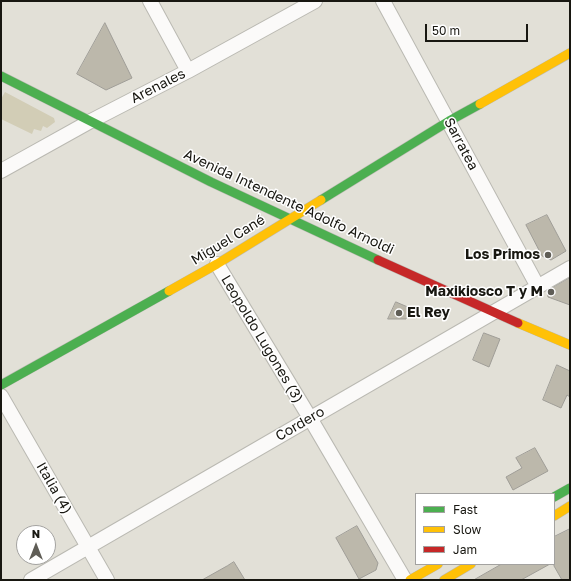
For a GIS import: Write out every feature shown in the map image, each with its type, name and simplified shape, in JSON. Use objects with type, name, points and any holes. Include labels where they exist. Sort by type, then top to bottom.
[{"type":"main road","name":"Miguel Cané","points":[[1,385],[217,264],[449,122],[570,53]]},
{"type":"main road","name":"Avenida Intendente Adolfo Arnoldi","points":[[1,76],[88,122],[290,219],[493,312],[570,345]]},
{"type":"main road","points":[[555,496],[570,488]]},
{"type":"main road","points":[[555,515],[570,506]]},
{"type":"main road","points":[[410,580],[436,565]]},
{"type":"main road","points":[[444,580],[469,565]]},
{"type":"street","points":[[150,1],[188,71]]},
{"type":"street","name":"Arenales","points":[[1,171],[88,122],[188,71],[315,1]]},
{"type":"street","name":"Sarratea","points":[[383,1],[538,287]]},
{"type":"street","name":"Leopoldo Lugones (3)","points":[[217,264],[310,418],[404,580]]},
{"type":"street","name":"Cordero","points":[[31,580],[570,268]]},
{"type":"street","name":"Italia (4)","points":[[1,396],[106,580]]},
{"type":"shaded area","points":[[5,92],[54,118],[55,122],[47,128],[43,126],[41,131],[34,129],[32,134],[1,119],[1,99]]},
{"type":"building","points":[[105,23],[132,78],[106,90],[77,74]]},
{"type":"building","points":[[547,215],[566,251],[551,260],[542,256],[526,225]]},
{"type":"building","points":[[570,278],[570,305],[548,297],[547,291]]},
{"type":"building","name":"El Rey","points":[[396,302],[410,308],[406,319],[388,319]]},
{"type":"building","points":[[484,333],[500,339],[489,367],[473,360]]},
{"type":"building","points":[[557,365],[570,371],[570,397],[567,395],[561,408],[543,400]]},
{"type":"building","points":[[535,448],[548,471],[513,490],[506,477],[522,468],[516,458]]},
{"type":"building","points":[[357,526],[378,563],[376,570],[359,579],[336,538]]},
{"type":"building","points":[[570,529],[570,580],[562,580],[554,566],[555,536]]},
{"type":"building","points":[[234,562],[245,580],[202,580],[227,566]]},
{"type":"building","points":[[500,565],[548,565],[521,580],[474,580]]},
{"type":"traffic: fast","points":[[1,76],[211,182],[378,260]]},
{"type":"traffic: fast","points":[[321,200],[449,121],[480,104]]},
{"type":"traffic: fast","points":[[1,385],[169,291]]},
{"type":"traffic: fast","points":[[555,496],[570,488]]},
{"type":"traffic: slow","points":[[480,104],[570,53]]},
{"type":"traffic: slow","points":[[169,291],[217,264],[321,200]]},
{"type":"traffic: slow","points":[[518,323],[570,345]]},
{"type":"traffic: slow","points":[[555,515],[570,506]]},
{"type":"traffic: slow","points":[[410,580],[436,565]]},
{"type":"traffic: slow","points":[[444,580],[469,565]]},
{"type":"traffic: jam","points":[[378,260],[518,323]]},
{"type":"place","name":"Los Primos","points":[[548,255]]},
{"type":"place","name":"Maxikiosco T y M","points":[[551,292]]},
{"type":"place","name":"El Rey","points":[[399,313]]}]
